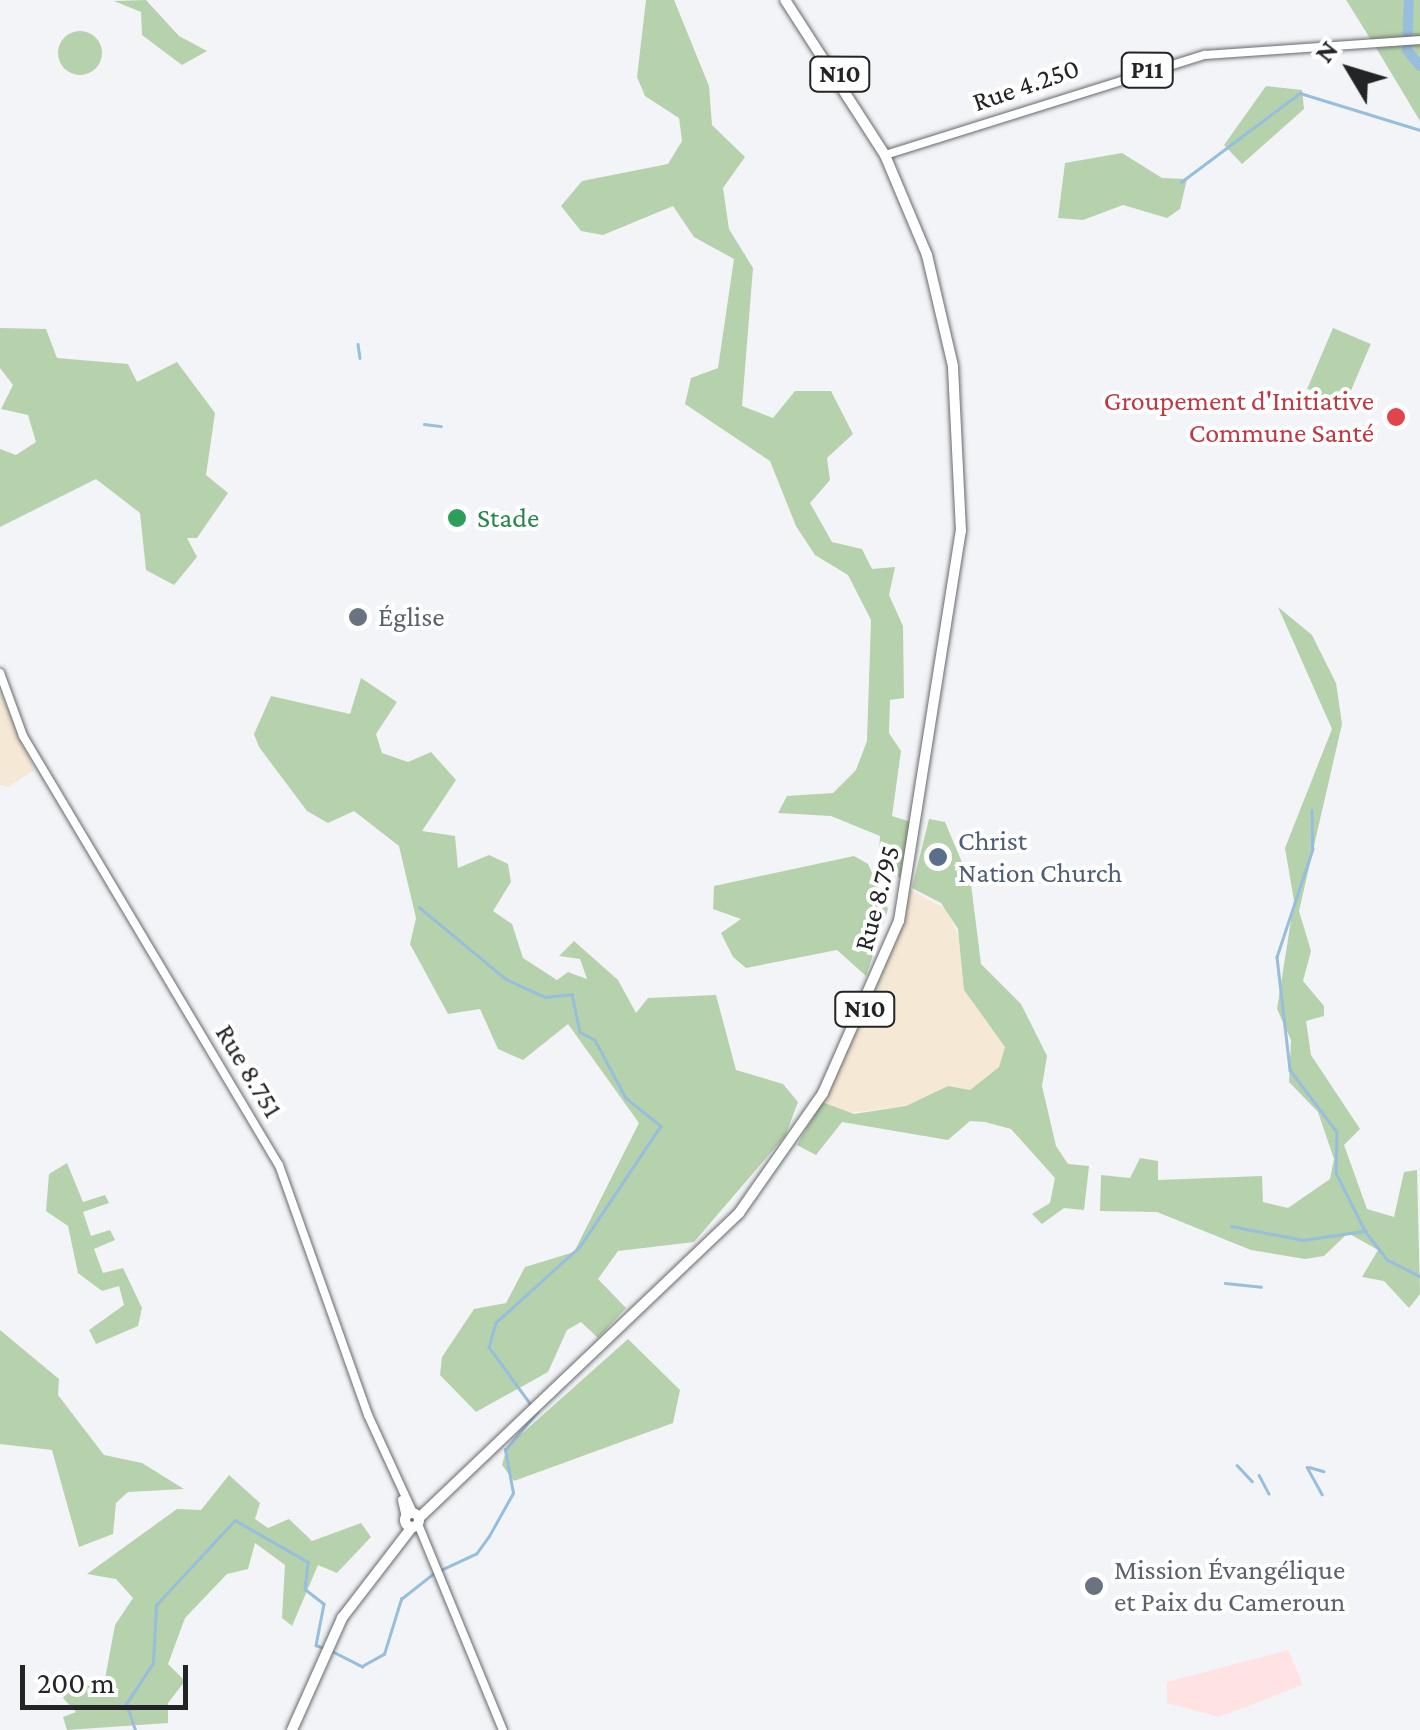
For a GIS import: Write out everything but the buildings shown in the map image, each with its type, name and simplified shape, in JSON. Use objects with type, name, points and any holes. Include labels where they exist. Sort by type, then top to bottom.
[{"type":"highway","name":"N10","points":[[785,0],[885,155]]},
{"type":"highway","name":"Rue 8.795","points":[[412,1520],[739,1214],[823,1093],[890,948],[944,684],[962,496],[947,334],[885,155]]},
{"type":"highway","name":"N10","points":[[292,1730],[342,1618],[412,1520]]},
{"type":"main road","name":"Rue 4.250","points":[[885,155],[1180,61],[1341,40],[1420,40]]},
{"type":"main road","name":"Rue 8.751","points":[[0,673],[23,736],[279,1165],[401,1495],[504,1730]]},
{"type":"shaded area","points":[[0,691],[34,770],[8,787],[0,785]]},
{"type":"shaded area","points":[[905,887],[946,909],[963,945],[964,990],[1005,1047],[999,1067],[970,1090],[948,1086],[906,1106],[849,1113],[822,1102],[887,953]]},
{"type":"shaded area","points":[[1288,1650],[1303,1685],[1219,1717],[1167,1703],[1167,1682]]},
{"type":"green space","points":[[146,0],[179,36],[207,51],[182,65],[142,35],[141,12],[114,1]]},
{"type":"green space","points":[[646,0],[674,0],[709,86],[712,125],[745,157],[723,188],[729,229],[753,268],[742,406],[773,418],[795,391],[831,391],[853,434],[827,458],[830,480],[810,503],[832,542],[862,549],[872,569],[895,567],[889,595],[903,626],[904,698],[890,700],[889,733],[901,751],[892,816],[914,823],[902,881],[879,853],[880,836],[831,816],[778,813],[787,796],[833,793],[856,770],[867,741],[871,620],[848,575],[815,555],[796,526],[770,461],[685,404],[691,378],[718,368],[734,259],[694,237],[673,206],[603,235],[581,231],[561,206],[582,181],[668,164],[682,141],[679,118],[645,96],[637,77]]},
{"type":"green space","points":[[1346,0],[1420,0],[1420,121],[1378,51]]},
{"type":"green space","points":[[80,31],[96,37],[102,53],[96,69],[80,75],[64,69],[58,53],[64,37]]},
{"type":"green space","points":[[1266,86],[1302,90],[1304,109],[1242,164],[1224,145]]},
{"type":"green space","points":[[1122,153],[1162,178],[1187,179],[1180,209],[1167,218],[1123,205],[1083,220],[1058,218],[1065,163]]},
{"type":"green space","points":[[0,328],[46,329],[57,358],[128,364],[137,382],[177,362],[215,413],[206,475],[228,493],[197,538],[187,538],[197,557],[174,585],[146,570],[140,513],[96,479],[0,527],[0,449],[16,455],[36,442],[28,415],[1,409],[13,385],[0,368]]},
{"type":"green space","points":[[1333,328],[1371,344],[1345,405],[1307,389]]},
{"type":"green space","points":[[1278,607],[1312,635],[1336,683],[1342,724],[1299,911],[1311,951],[1303,981],[1324,1006],[1324,1016],[1306,1021],[1311,1055],[1360,1129],[1344,1145],[1367,1209],[1394,1217],[1404,1172],[1417,1170],[1420,1294],[1409,1308],[1384,1281],[1362,1277],[1378,1250],[1348,1233],[1324,1256],[1305,1259],[1251,1250],[1157,1212],[1100,1211],[1101,1175],[1130,1178],[1140,1158],[1158,1161],[1158,1180],[1262,1176],[1263,1202],[1288,1208],[1330,1179],[1334,1159],[1318,1112],[1289,1082],[1291,1040],[1277,1009],[1294,901],[1285,848],[1332,729]]},
{"type":"green space","points":[[361,678],[397,702],[376,734],[382,753],[408,762],[431,752],[456,780],[422,831],[455,836],[458,868],[489,855],[508,864],[511,882],[493,911],[512,924],[523,958],[557,980],[568,972],[587,979],[580,959],[559,956],[574,941],[618,980],[636,1013],[648,998],[716,995],[736,1070],[783,1084],[798,1102],[785,1136],[694,1242],[618,1251],[598,1279],[626,1308],[598,1338],[581,1322],[567,1330],[548,1372],[476,1412],[440,1375],[442,1357],[474,1309],[506,1303],[525,1267],[574,1252],[639,1123],[568,1024],[523,1060],[498,1049],[480,1009],[448,1014],[410,944],[416,918],[399,846],[354,811],[328,823],[307,811],[259,747],[254,734],[271,696],[350,714]]},
{"type":"green space","points":[[929,819],[945,822],[971,884],[981,964],[1021,1004],[1047,1056],[1042,1086],[1056,1146],[1068,1164],[1089,1166],[1084,1210],[1064,1208],[1042,1224],[1032,1214],[1050,1203],[1055,1178],[1011,1129],[985,1122],[970,1121],[948,1140],[842,1122],[816,1155],[797,1145],[822,1102],[854,1114],[906,1106],[948,1086],[970,1090],[999,1067],[1005,1047],[964,990],[958,929],[941,903],[912,888]]},
{"type":"green space","points":[[854,856],[868,864],[888,909],[866,976],[837,950],[746,968],[733,957],[721,933],[741,919],[713,909],[714,886]]},
{"type":"green space","points":[[67,1163],[83,1202],[105,1195],[109,1203],[83,1212],[91,1236],[110,1230],[115,1240],[94,1249],[103,1273],[123,1268],[142,1308],[138,1326],[96,1344],[89,1330],[124,1305],[119,1286],[102,1291],[78,1273],[68,1226],[46,1211],[49,1174]]},
{"type":"green space","points":[[0,1330],[59,1379],[58,1395],[104,1455],[142,1463],[184,1489],[128,1492],[116,1503],[113,1534],[79,1547],[52,1450],[0,1444]]},
{"type":"green space","points":[[628,1339],[680,1390],[673,1423],[514,1481],[502,1465],[507,1447]]},
{"type":"green space","points":[[229,1475],[260,1503],[255,1519],[268,1528],[289,1519],[312,1541],[361,1523],[371,1537],[337,1573],[318,1565],[292,1626],[282,1618],[285,1565],[255,1543],[248,1569],[227,1574],[185,1618],[168,1664],[185,1681],[168,1703],[168,1723],[67,1730],[63,1717],[76,1712],[63,1698],[74,1681],[105,1679],[115,1625],[133,1598],[116,1579],[87,1574],[177,1509],[201,1510]]},
{"type":"waterway","points":[[1409,0],[1407,50],[1420,66]]},
{"type":"waterway","points":[[1181,182],[1300,93],[1420,130]]},
{"type":"waterway","points":[[358,344],[360,358]]},
{"type":"waterway","points":[[424,424],[441,426]]},
{"type":"waterway","points":[[1312,810],[1313,849],[1277,957],[1290,1070],[1337,1132],[1336,1173],[1365,1231]]},
{"type":"waterway","points":[[419,907],[506,979],[545,997],[572,994],[580,1032],[595,1040],[626,1098],[661,1126],[580,1247],[496,1323],[489,1347],[532,1406]]},
{"type":"waterway","points":[[1231,1226],[1303,1240],[1365,1231],[1388,1260],[1420,1276]]},
{"type":"waterway","points":[[1225,1283],[1261,1287]]},
{"type":"waterway","points":[[441,1570],[476,1554],[489,1536],[513,1493],[505,1450],[537,1412]]},
{"type":"waterway","points":[[1237,1465],[1252,1481]]},
{"type":"waterway","points":[[1307,1467],[1322,1494]]},
{"type":"waterway","points":[[1309,1467],[1323,1471]]},
{"type":"waterway","points":[[1259,1475],[1269,1494]]},
{"type":"waterway","points":[[135,1730],[126,1704],[153,1663],[156,1605],[235,1520],[308,1562],[305,1589],[324,1604],[316,1645],[324,1648]]},
{"type":"waterway","points":[[332,1651],[362,1666],[384,1654],[401,1599],[434,1573]]},
{"type":"place","name":"Groupement d'Initiative Commune Santé","points":[[1396,417]]},
{"type":"place","name":"Stade","points":[[457,518]]},
{"type":"place","name":"Église","points":[[358,617]]},
{"type":"place","name":"Christ Nation Church","points":[[938,857]]},
{"type":"place","name":"Mission Évangélique et Paix du Cameroun","points":[[1094,1586]]}]
